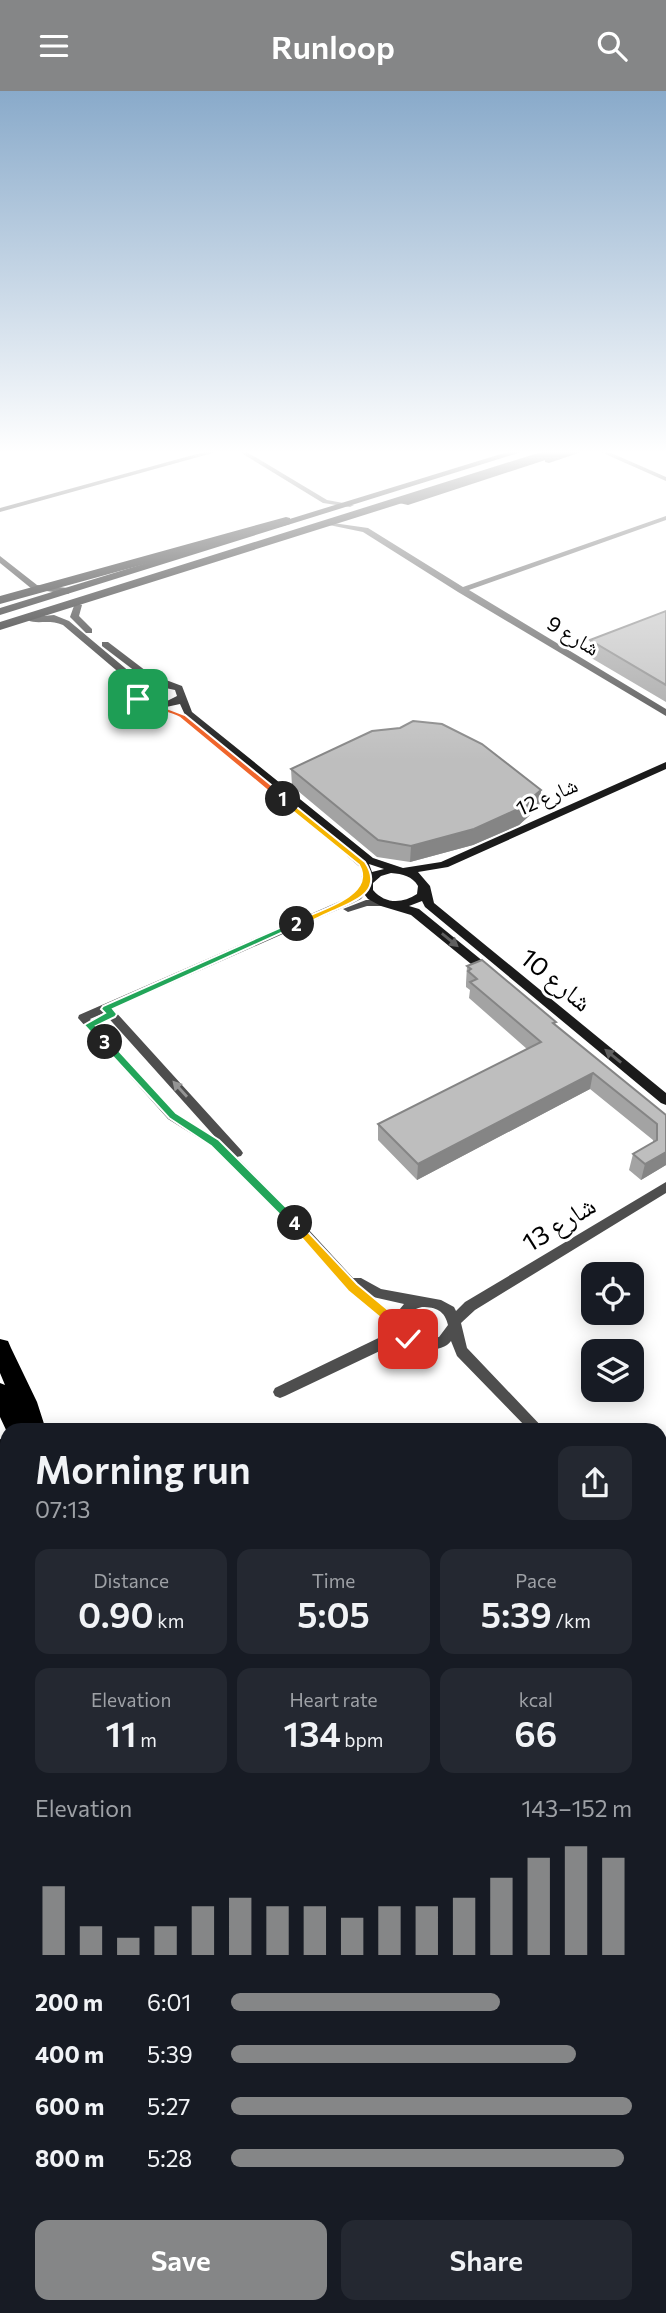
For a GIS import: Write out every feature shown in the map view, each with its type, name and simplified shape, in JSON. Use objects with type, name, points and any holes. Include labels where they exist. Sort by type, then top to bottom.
[{"type":"highway","points":[[0,600],[172,553]]},
{"type":"highway","points":[[0,615],[200,553]]},
{"type":"highway","points":[[0,628],[235,553]]},
{"type":"highway","points":[[0,1349],[32,1423]]},
{"type":"highway","points":[[0,1393],[15,1423]]},
{"type":"main road","points":[[0,615],[22,605],[196,553]]},
{"type":"main road","points":[[24,620],[245,553]]},
{"type":"main road","points":[[0,1373],[25,1423]]},
{"type":"street","points":[[401,553],[461,590],[567,553]]},
{"type":"street","points":[[0,559],[36,587],[68,591]]},
{"type":"street","points":[[0,568],[25,589],[27,597],[22,605]]},
{"type":"street","name":"شارع 9","points":[[461,590],[666,713]]},
{"type":"street","points":[[78,605],[74,610],[77,622],[147,676],[179,688],[188,713],[362,864],[368,873],[370,895],[387,904]]},
{"type":"street","points":[[24,620],[54,618],[66,623],[134,681],[141,702],[182,717],[369,860],[412,874],[424,887]]},
{"type":"street","points":[[138,693],[148,685],[165,683]]},
{"type":"street","points":[[155,706],[172,704],[182,697]]},
{"type":"street","name":"شارع 12","points":[[402,871],[444,865],[666,765]]},
{"type":"street","name":"شارع 12","points":[[387,904],[417,899],[444,865]]},
{"type":"street","points":[[109,1011],[357,897],[367,884],[383,872],[402,871]]},
{"type":"street","name":"شارع 10","points":[[424,887],[429,905],[666,1100]]},
{"type":"street","points":[[387,904],[359,905],[86,1021],[172,1116],[215,1143],[305,1233],[353,1287],[422,1345],[437,1344],[462,1352],[532,1423]]},
{"type":"street","name":"شارع 10","points":[[387,904],[415,912],[503,984]]},
{"type":"street","points":[[109,1011],[359,1284],[388,1296],[456,1304],[477,1302]]},
{"type":"street","points":[[172,1116],[196,1107]]},
{"type":"street","name":"شارع 13","points":[[454,1325],[477,1302],[666,1187]]},
{"type":"street","points":[[401,1330],[402,1312],[408,1306],[430,1302],[448,1310],[462,1352]]},
{"type":"street","points":[[437,1344],[448,1338],[454,1325]]},
{"type":"street","points":[[279,1392],[401,1330]]},
{"type":"building","points":[[666,611],[666,685],[590,640]]},
{"type":"building","points":[[413,721],[442,724],[482,744],[541,790],[520,808],[474,829],[411,846],[378,840],[291,769],[372,731],[400,728]]},
{"type":"building","points":[[482,960],[556,1022],[553,1023],[666,1115],[666,1152],[645,1164],[633,1154],[657,1140],[657,1124],[593,1073],[418,1164],[378,1124],[541,1042],[470,982],[477,979],[468,971],[471,969],[467,966]]},
{"type":"route","points":[[138,699],[147,705],[172,711],[182,717],[366,867],[368,883],[357,897],[106,1009],[111,1014],[89,1025],[172,1116],[215,1143],[305,1233],[353,1287],[399,1327],[408,1339]]}]
